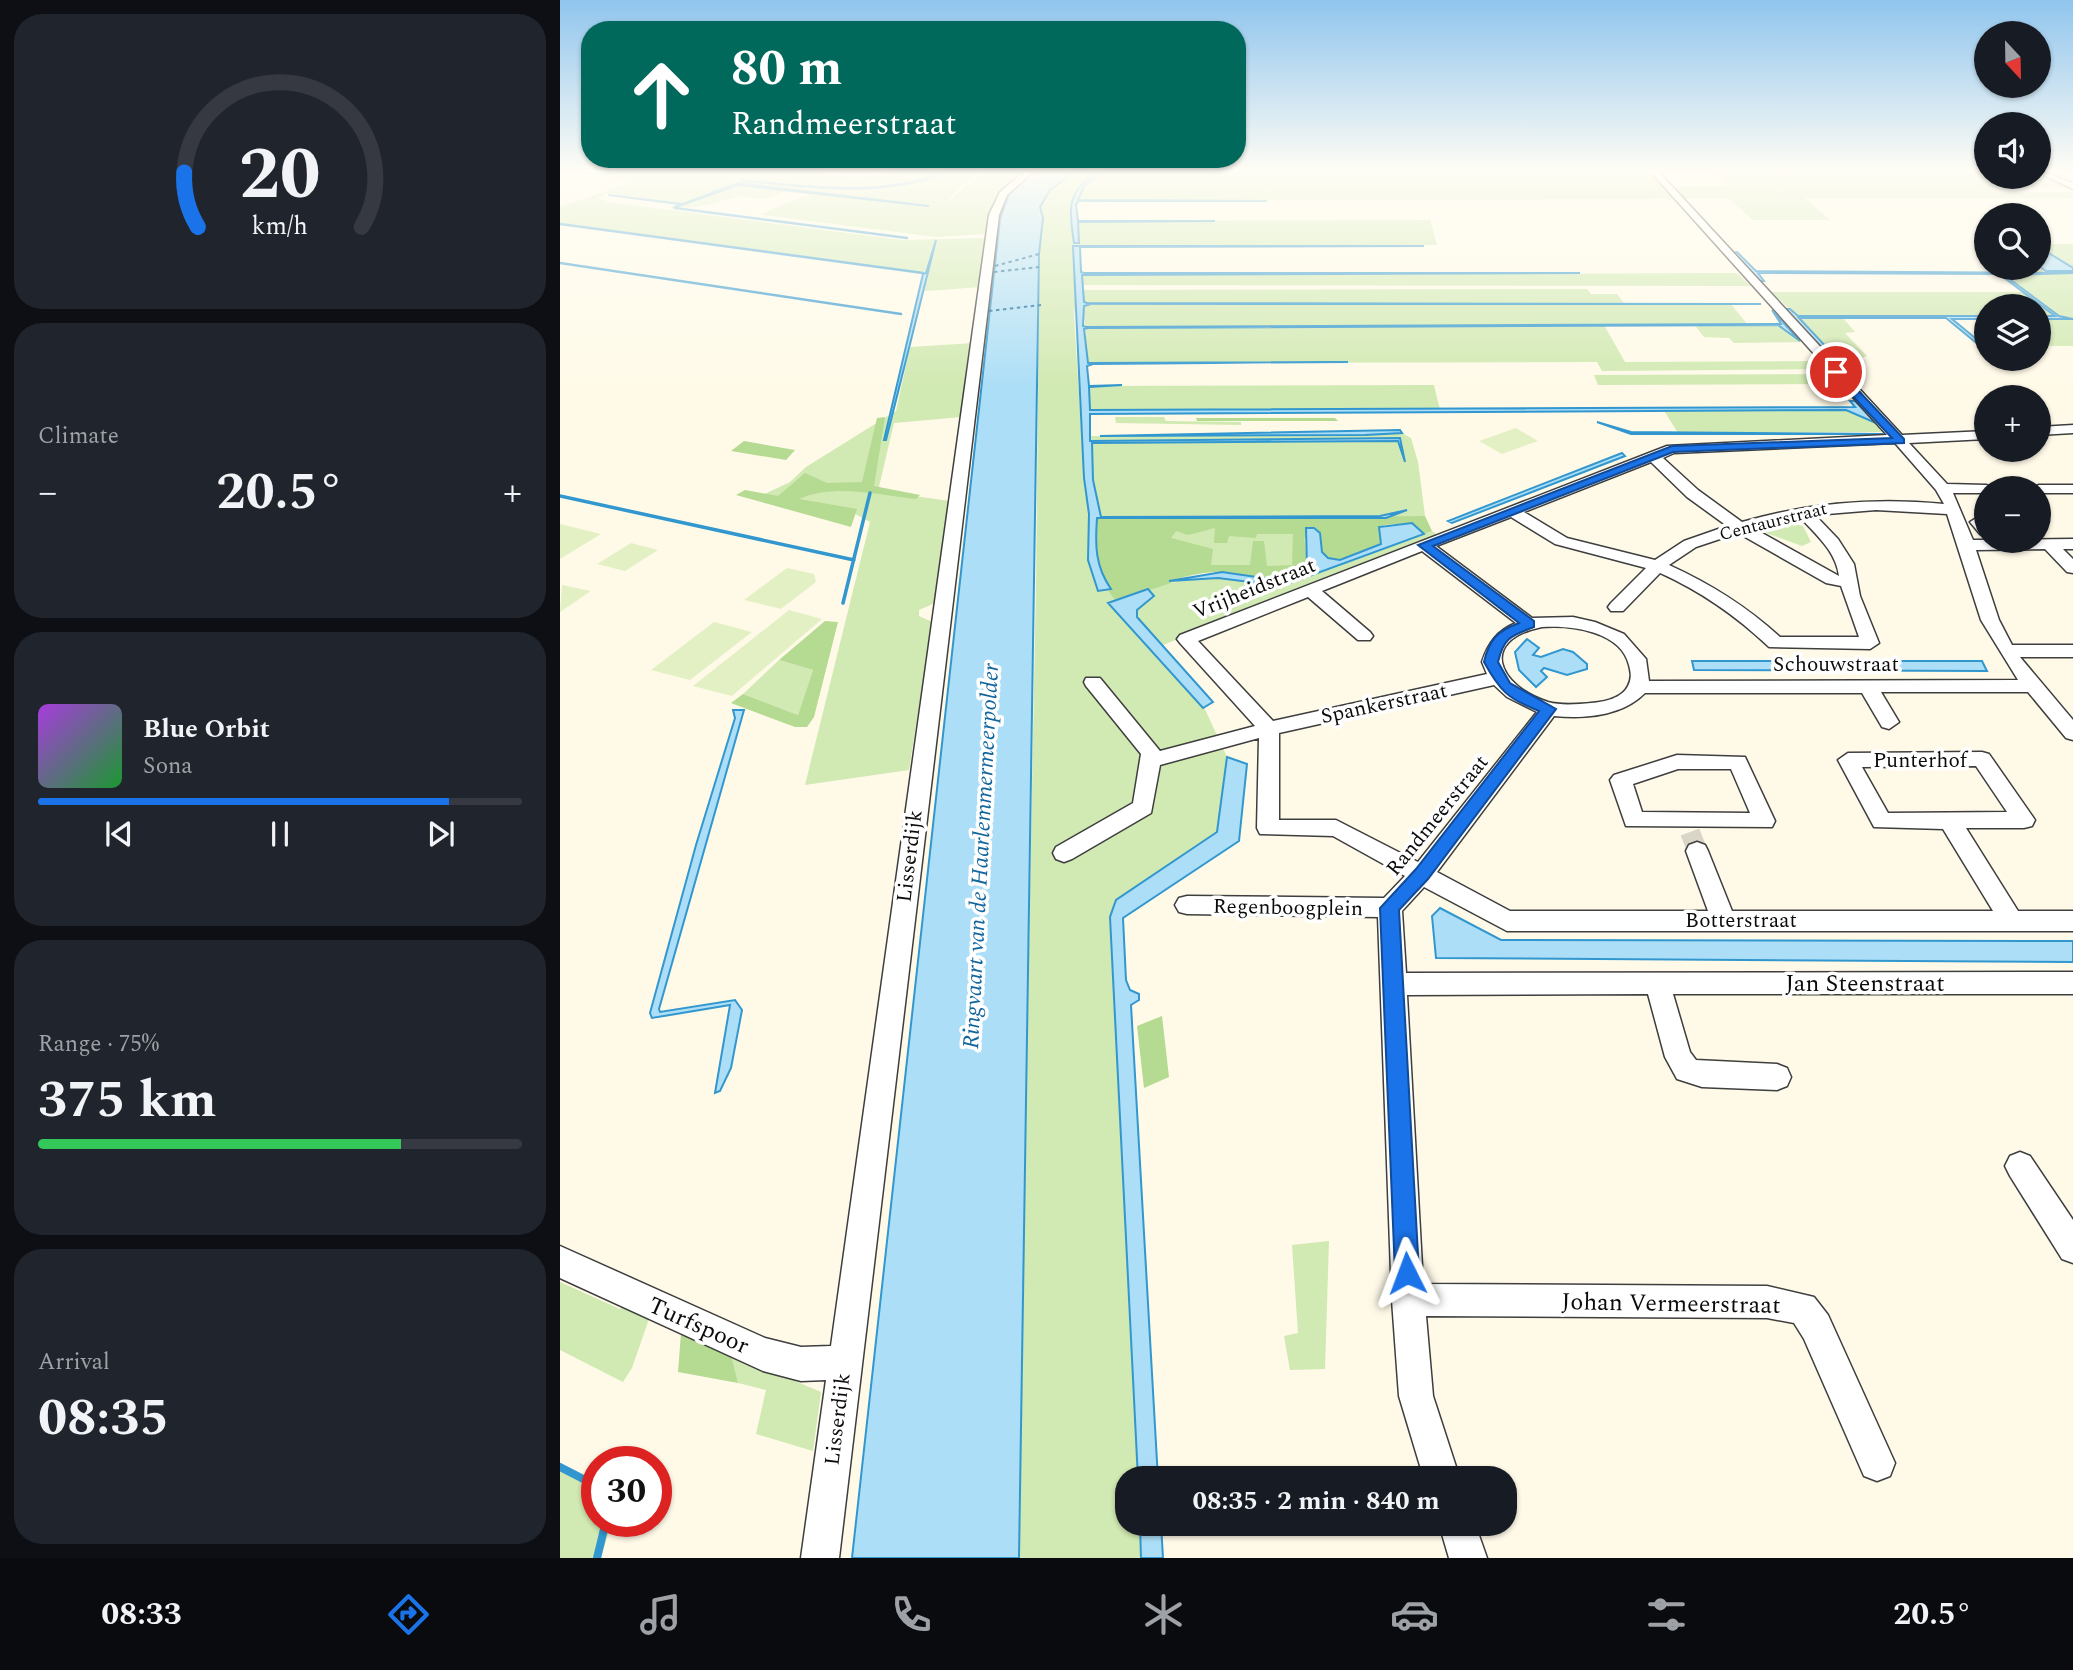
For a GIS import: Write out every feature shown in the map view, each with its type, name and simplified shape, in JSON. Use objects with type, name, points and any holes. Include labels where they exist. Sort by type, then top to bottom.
[{"type":"street","name":"Lisserdijk","points":[[820,1558],[990,243]]},
{"type":"street","points":[[1719,243],[1943,488],[1954,510],[1990,619],[2008,651],[2073,733]]},
{"type":"street","points":[[2051,430],[2073,429]]},
{"type":"street","points":[[1424,545],[1652,455],[1698,446],[1900,441],[1974,436]]},
{"type":"street","points":[[1652,455],[1684,488],[1737,528],[1832,579],[1850,583]]},
{"type":"street","points":[[1943,488],[1974,489]]},
{"type":"street","points":[[2051,489],[2073,489]]},
{"type":"street","name":"Centaurstraat","points":[[1609,617],[1657,566],[1691,544],[1737,528],[1830,506],[1894,504],[1954,510]]},
{"type":"street","points":[[1512,511],[1576,547],[1657,566],[1718,595],[1744,614],[1775,643],[1870,643],[1851,596],[1846,564],[1835,546],[1803,511]]},
{"type":"street","points":[[1965,545],[1974,544]]},
{"type":"street","points":[[2051,544],[2073,544]]},
{"type":"street","points":[[1424,545],[1529,624]]},
{"type":"street","name":"Vrijheidstraat","points":[[1269,729],[1186,639],[1424,545]]},
{"type":"street","points":[[2051,546],[2073,568]]},
{"type":"street","points":[[1310,590],[1364,636]]},
{"type":"street","points":[[1609,617],[1637,660],[1641,677],[1637,687],[1619,704],[1592,712],[1549,709],[1524,700],[1498,678],[1491,662],[1495,644],[1508,632],[1529,624],[1609,617]]},
{"type":"street","points":[[2008,651],[2073,651]]},
{"type":"street","name":"Spankerstraat","points":[[1149,753],[1242,728],[1269,729],[1498,678]]},
{"type":"street","points":[[1064,853],[1143,807],[1149,753],[1093,682]]},
{"type":"street","points":[[1868,686],[1889,722]]},
{"type":"street","name":"Schouwstraat","points":[[1637,687],[2034,686]]},
{"type":"street","name":"Randmeerstraat","points":[[1439,1466],[1416,1396],[1408,1300],[1390,908],[1422,874],[1549,709]]},
{"type":"street","points":[[1269,729],[1268,828],[1336,828],[1422,874]]},
{"type":"street","name":"Punterhof","points":[[1848,760],[1982,760],[2024,820],[1950,821],[1882,821],[1848,760]]},
{"type":"street","points":[[1677,762],[1738,762],[1764,821],[1691,834],[1634,820],[1621,780],[1677,762]]},
{"type":"street","points":[[1950,821],[2011,920]]},
{"type":"street","points":[[1691,834],[1723,920]]},
{"type":"street","name":"Botterstraat","points":[[1422,874],[1507,921],[2073,920]]},
{"type":"street","name":"Regenboogplein","points":[[1187,905],[1390,908]]},
{"type":"street","name":"Jan Steenstraat","points":[[1394,992],[1658,985],[2073,983]]},
{"type":"street","points":[[1658,985],[1678,1057],[1686,1070],[1702,1074],[1777,1077]]},
{"type":"street","points":[[2020,1166],[2073,1248]]},
{"type":"street","name":"Turfspoor","points":[[560,1262],[763,1354],[801,1364],[844,1362]]},
{"type":"street","name":"Johan Vermeerstraat","points":[[1408,1300],[1767,1302],[1803,1308],[1816,1327],[1877,1463]]},
{"type":"street","points":[[1461,1536],[1468,1558]]},
{"type":"green space","points":[[700,243],[986,243],[981,287],[925,291],[926,273]]},
{"type":"green space","points":[[1040,243],[1436,243],[1437,245],[1077,247],[1078,275],[1737,273],[1751,286],[1078,285],[1074,315],[1084,477],[1089,514],[1088,560],[1097,518],[1309,518],[1307,567],[1217,571],[1183,578],[1172,583],[1184,579],[1218,578],[1282,586],[1432,531],[1440,536],[1163,645],[1137,617],[1137,610],[1154,596],[1149,589],[1109,603],[1204,707],[1227,757],[1217,832],[1116,900],[1110,917],[1137,1466],[1115,1466],[1115,1536],[1140,1536],[1141,1558],[1017,1558],[1036,585]]},
{"type":"green space","points":[[2051,244],[2073,244],[2073,268],[2051,254]]},
{"type":"green space","points":[[2051,271],[2073,271],[2073,346],[2051,346],[2051,317],[2061,317],[2051,310],[2051,294],[2029,294],[2009,280],[2051,280]]},
{"type":"green space","points":[[1587,289],[1591,294],[1617,294],[1624,303],[1453,304],[1731,304],[1747,324],[1728,325],[1783,326],[1799,340],[1786,325],[1790,325],[1805,342],[1734,343],[1729,338],[1704,337],[1694,324],[1604,325],[1625,362],[1819,361],[1827,369],[1602,371],[1597,362],[1087,363],[1084,306],[1090,303],[1084,303],[1078,290]]},
{"type":"green space","points":[[1772,292],[2027,294],[1974,294],[1974,316],[1796,316]]},
{"type":"green space","points":[[1797,318],[1843,318],[1855,332],[1845,333],[1867,356],[1842,365]]},
{"type":"green space","points":[[973,343],[962,417],[894,423],[878,491],[950,501],[935,603],[919,610],[919,616],[932,622],[909,770],[805,785],[870,522],[855,514],[758,497],[790,482],[806,467],[896,411],[910,347]]},
{"type":"green space","points":[[1830,374],[1840,384],[1598,385],[1594,375]]},
{"type":"green space","points":[[1434,385],[1440,410],[1089,410],[1083,386]]},
{"type":"green space","points":[[1862,408],[1882,432],[1678,433],[1663,409]]},
{"type":"green space","points":[[885,417],[874,486],[920,495],[916,499],[841,491],[812,494],[799,499],[857,509],[851,527],[736,495],[745,490],[778,496],[805,473],[827,483],[862,482],[877,418]]},
{"type":"green space","points":[[1115,417],[1164,417],[1166,421],[1241,422],[1241,425],[1116,423]]},
{"type":"green space","points":[[1196,418],[1335,418],[1338,421],[1197,421]]},
{"type":"green space","points":[[1516,428],[1538,441],[1502,454],[1479,441]]},
{"type":"green space","points":[[1402,433],[1411,438],[1418,462],[1425,516],[1392,517],[1403,509],[1390,516],[1100,517],[1093,480],[1092,443],[1398,441],[1405,461],[1400,438],[1090,441],[1090,436]]},
{"type":"green space","points":[[744,441],[795,450],[786,460],[731,451]]},
{"type":"green space","points":[[1425,516],[1432,531],[1424,534],[1412,523],[1384,525],[1379,533],[1381,544],[1340,560],[1328,558],[1304,537],[1307,567],[1287,577],[1204,573],[1176,579],[1116,601],[1101,574],[1097,518]],"holes":[[[1215,528],[1214,543],[1227,543],[1229,536],[1256,538],[1257,534],[1293,534],[1292,565],[1267,566],[1264,541],[1253,541],[1250,565],[1211,565],[1213,549],[1171,538],[1176,531],[1188,535]]]},
{"type":"green space","points":[[1790,523],[1803,526],[1811,542],[1802,546],[1766,533],[1766,530]]},
{"type":"green space","points":[[560,524],[601,534],[560,559]]},
{"type":"green space","points":[[631,543],[658,550],[625,571],[597,564]]},
{"type":"green space","points":[[787,568],[814,574],[816,582],[781,609],[744,600]]},
{"type":"green space","points":[[562,585],[591,591],[560,612]]},
{"type":"green space","points":[[789,610],[822,619],[732,696],[693,686]]},
{"type":"green space","points":[[825,621],[838,622],[814,717],[807,727],[795,727],[731,703],[743,694],[798,715],[813,670],[779,660]]},
{"type":"green space","points":[[714,622],[752,632],[690,680],[651,670]]},
{"type":"green space","points":[[779,660],[813,670],[798,715],[743,694]]},
{"type":"green space","points":[[1162,1016],[1169,1077],[1144,1088],[1137,1026]]},
{"type":"green space","points":[[1329,1241],[1325,1369],[1290,1370],[1284,1336],[1298,1333],[1292,1245]]},
{"type":"green space","points":[[560,1282],[620,1309],[626,1303],[650,1316],[632,1368],[623,1382],[560,1350]]},
{"type":"green space","points":[[681,1333],[731,1354],[738,1383],[678,1372]]},
{"type":"green space","points":[[731,1354],[821,1392],[813,1451],[756,1434],[766,1390],[738,1383]]},
{"type":"green space","points":[[560,1468],[581,1478],[581,1537],[607,1537],[601,1558],[560,1558]]},
{"type":"water","points":[[935,243],[884,440],[923,274],[926,273]]},
{"type":"water","name":"Ringvaart van de Haarlemmermeerpolder","points":[[997,243],[1040,243],[1019,1558],[852,1558]]},
{"type":"water","points":[[1073,246],[1424,246],[1080,247],[1081,272],[1084,273],[1580,273],[1082,275],[1084,302],[1087,303],[1761,304],[1091,304],[1084,306],[1083,326],[1086,327],[1781,324],[1772,310],[1800,341],[1778,325],[1088,328],[1084,329],[1088,363],[1348,362],[1093,364],[1087,366],[1089,386],[1122,385],[1089,387],[1090,410],[1855,407],[1850,401],[1855,401],[1876,423],[1846,410],[1090,414],[1090,441],[1400,438],[1405,462],[1398,441],[1092,443],[1093,480],[1101,517],[1380,516],[1407,510],[1386,518],[1097,518],[1097,555],[1111,589],[1098,591],[1088,560],[1089,514],[1084,478]]},
{"type":"water","points":[[1737,252],[1756,271],[1974,274],[1758,273],[1764,281],[1760,281],[1733,253]]},
{"type":"water","points":[[2051,254],[2073,268],[2073,271],[2051,271]]},
{"type":"water","points":[[2007,280],[2029,294],[2026,294]]},
{"type":"water","points":[[1785,309],[1790,309],[1798,316],[1974,316],[1974,319],[1952,319],[1974,337],[1974,341],[1946,318],[1799,318],[1845,367],[1840,367]]},
{"type":"water","points":[[2051,310],[2059,316],[2073,319],[2051,319],[2051,316],[2055,316]]},
{"type":"water","points":[[1597,422],[1631,432],[1883,434],[1631,434]]},
{"type":"water","points":[[1400,430],[1402,433],[1365,435],[1100,436]]},
{"type":"water","points":[[1622,453],[1625,456],[1452,523],[1448,521]]},
{"type":"water","points":[[1412,523],[1424,534],[1282,586],[1218,578],[1169,581],[1222,572],[1278,580],[1307,567],[1306,528],[1314,528],[1320,533],[1322,552],[1328,558],[1340,560],[1381,544],[1379,527]]},
{"type":"water","points":[[1148,589],[1154,596],[1137,610],[1137,617],[1213,702],[1203,708],[1108,603]]},
{"type":"water","points":[[1527,639],[1539,648],[1533,655],[1541,657],[1563,649],[1573,652],[1587,664],[1587,669],[1567,675],[1544,668],[1541,671],[1547,677],[1536,687],[1519,670],[1515,652]]},
{"type":"water","points":[[1692,661],[1982,661],[1987,671],[1694,670]]},
{"type":"water","points":[[733,710],[744,710],[659,1009],[660,1012],[735,1000],[742,1010],[731,1068],[720,1091],[715,1093],[730,1005],[652,1018],[650,1013],[696,845],[735,718]]},
{"type":"water","points":[[1227,757],[1247,764],[1239,841],[1123,918],[1126,980],[1130,990],[1139,994],[1139,1000],[1131,1005],[1157,1466],[1137,1466],[1110,917],[1116,900],[1217,832]]},
{"type":"water","points":[[1440,908],[1501,940],[2073,941],[2073,962],[1436,958],[1432,916]]},
{"type":"water","points":[[1140,1536],[1162,1536],[1163,1558],[1141,1558]]},
{"type":"waterway","points":[[699,243],[923,273]]},
{"type":"waterway","points":[[560,263],[901,314]]},
{"type":"waterway","points":[[854,560],[870,493]]},
{"type":"waterway","points":[[560,496],[854,560]]},
{"type":"waterway","points":[[843,603],[854,560]]},
{"type":"waterway","points":[[560,1467],[581,1478]]},
{"type":"waterway","points":[[597,1558],[602,1537]]},
{"type":"ferry route","points":[[995,266],[1039,254]]},
{"type":"ferry route","points":[[994,272],[1040,267]]},
{"type":"ferry route","points":[[989,311],[1041,305]]},
{"type":"tunnel","points":[[1690,832],[1697,850]]},
{"type":"route","points":[[1407,1273],[1390,908],[1422,874],[1549,709],[1524,700],[1505,686],[1495,674],[1491,662],[1495,644],[1508,632],[1529,624],[1424,545],[1672,449],[1900,441],[1836,372]]}]
